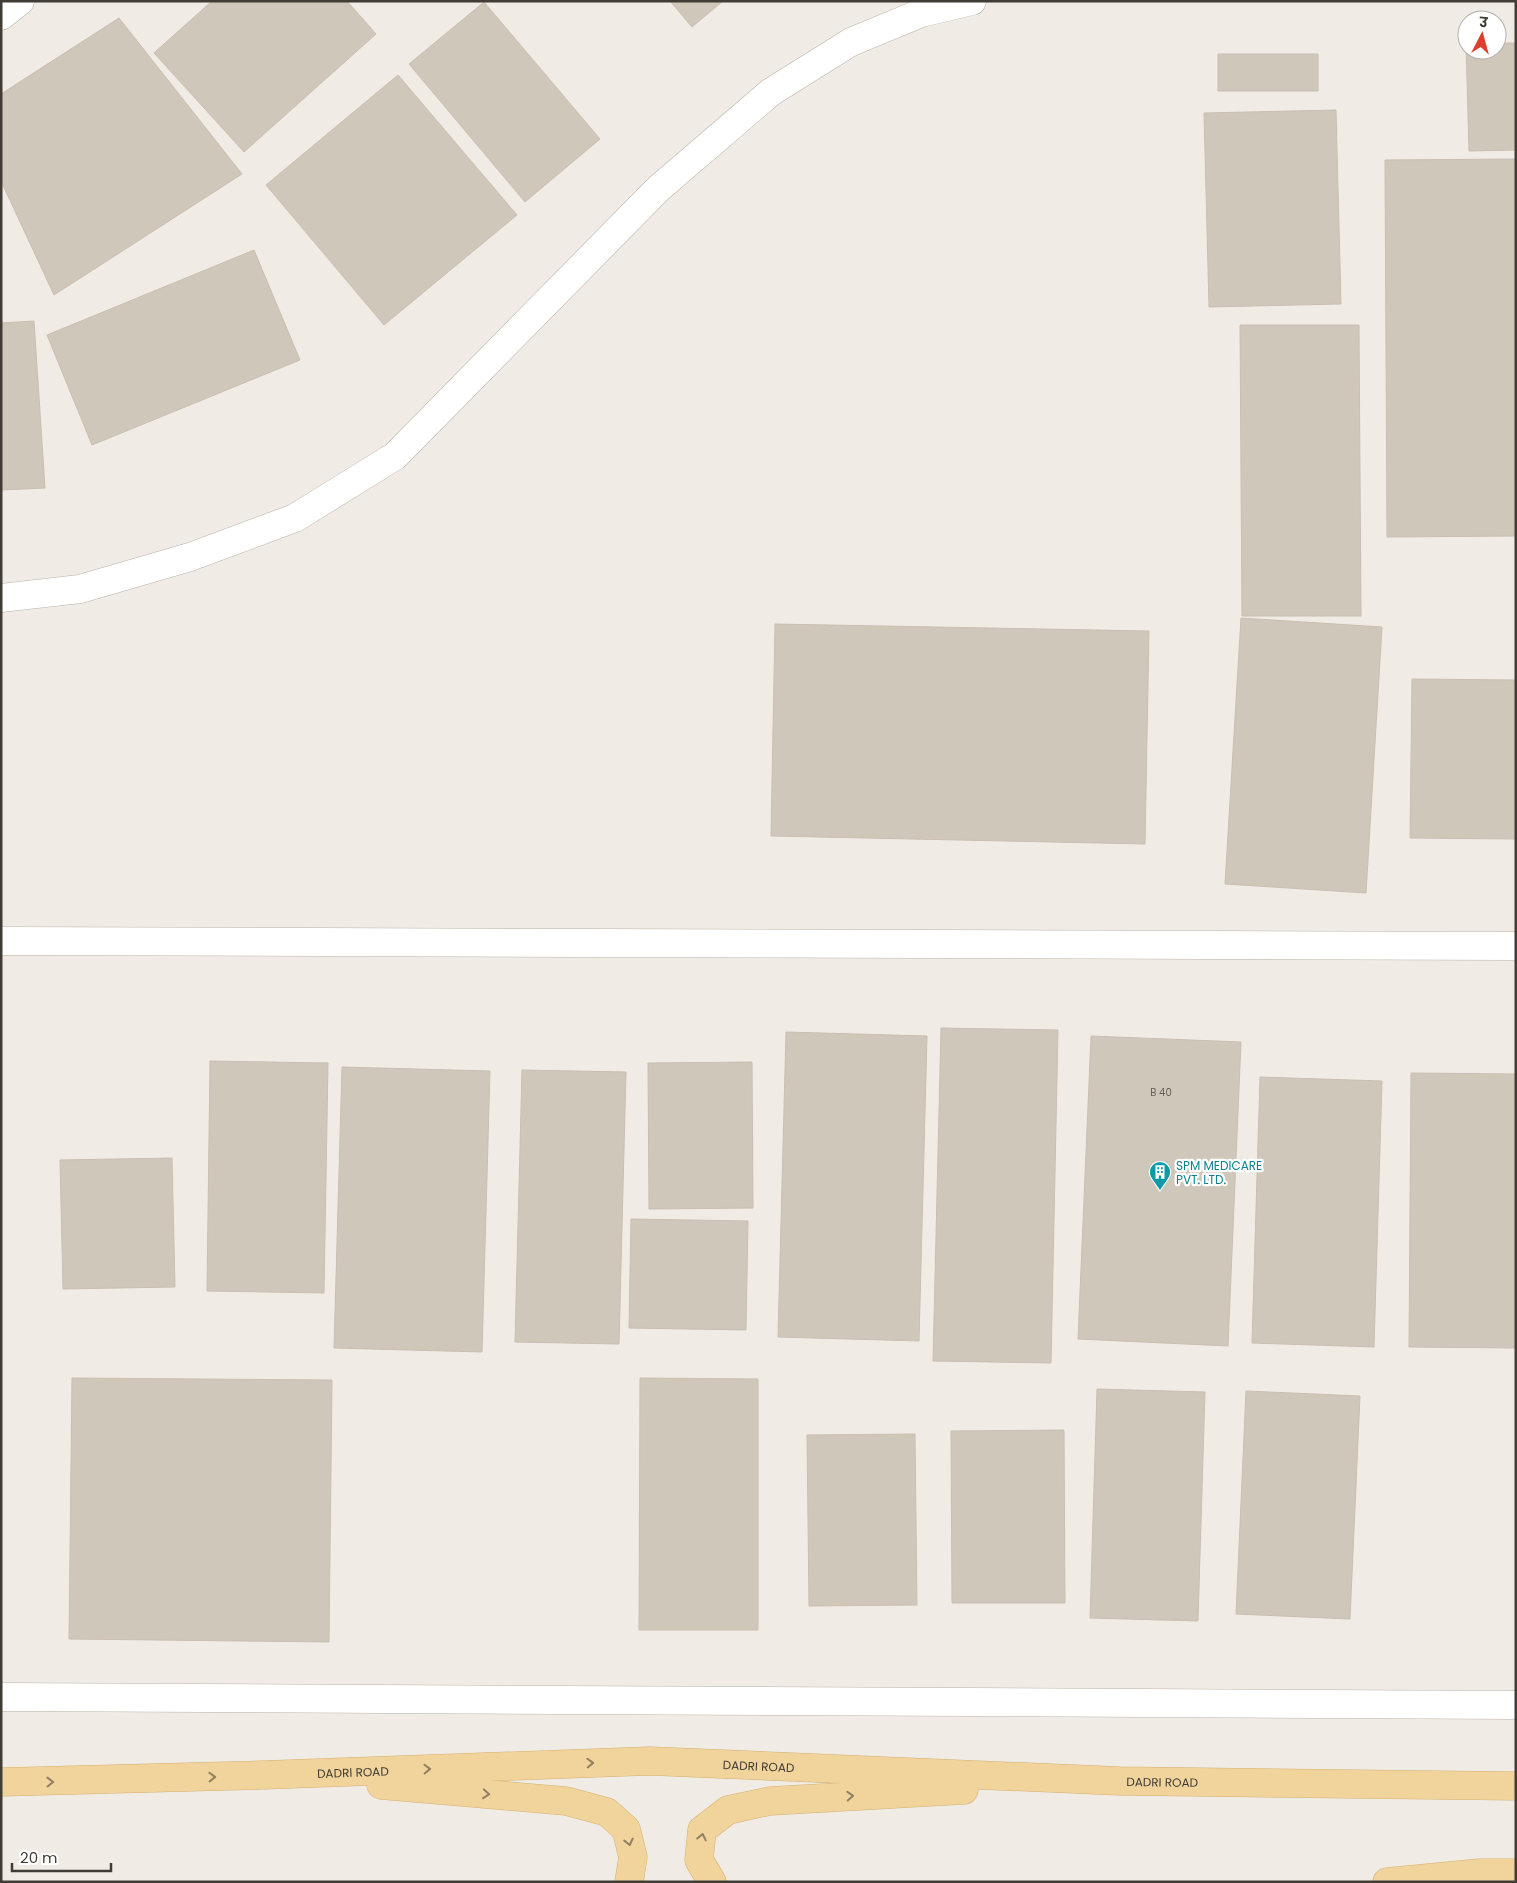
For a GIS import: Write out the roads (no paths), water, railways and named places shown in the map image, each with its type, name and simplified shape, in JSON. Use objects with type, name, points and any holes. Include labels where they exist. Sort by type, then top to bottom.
[{"type":"main road","name":"DADRI ROAD","points":[[1,1782],[263,1776],[650,1761],[1120,1782],[1516,1786]]},
{"type":"main road","points":[[263,1776],[548,1799],[566,1801],[607,1812],[626,1828],[633,1857],[629,1882]]},
{"type":"main road","points":[[712,1882],[699,1860],[702,1830],[728,1810],[770,1801],[1120,1782]]},
{"type":"main road","points":[[1388,1882],[1480,1873],[1516,1874]]},
{"type":"street","points":[[1,16],[20,1]]},
{"type":"street","points":[[1,598],[80,589],[190,557],[295,518],[395,456],[658,189],[771,92],[850,42],[921,13],[972,1]]},
{"type":"street","points":[[1,941],[1516,946]]},
{"type":"street","points":[[1,1697],[1516,1705]]},
{"type":"place","name":"SPM MEDICARE PVT. LTD.","points":[[1160,1191]]}]
